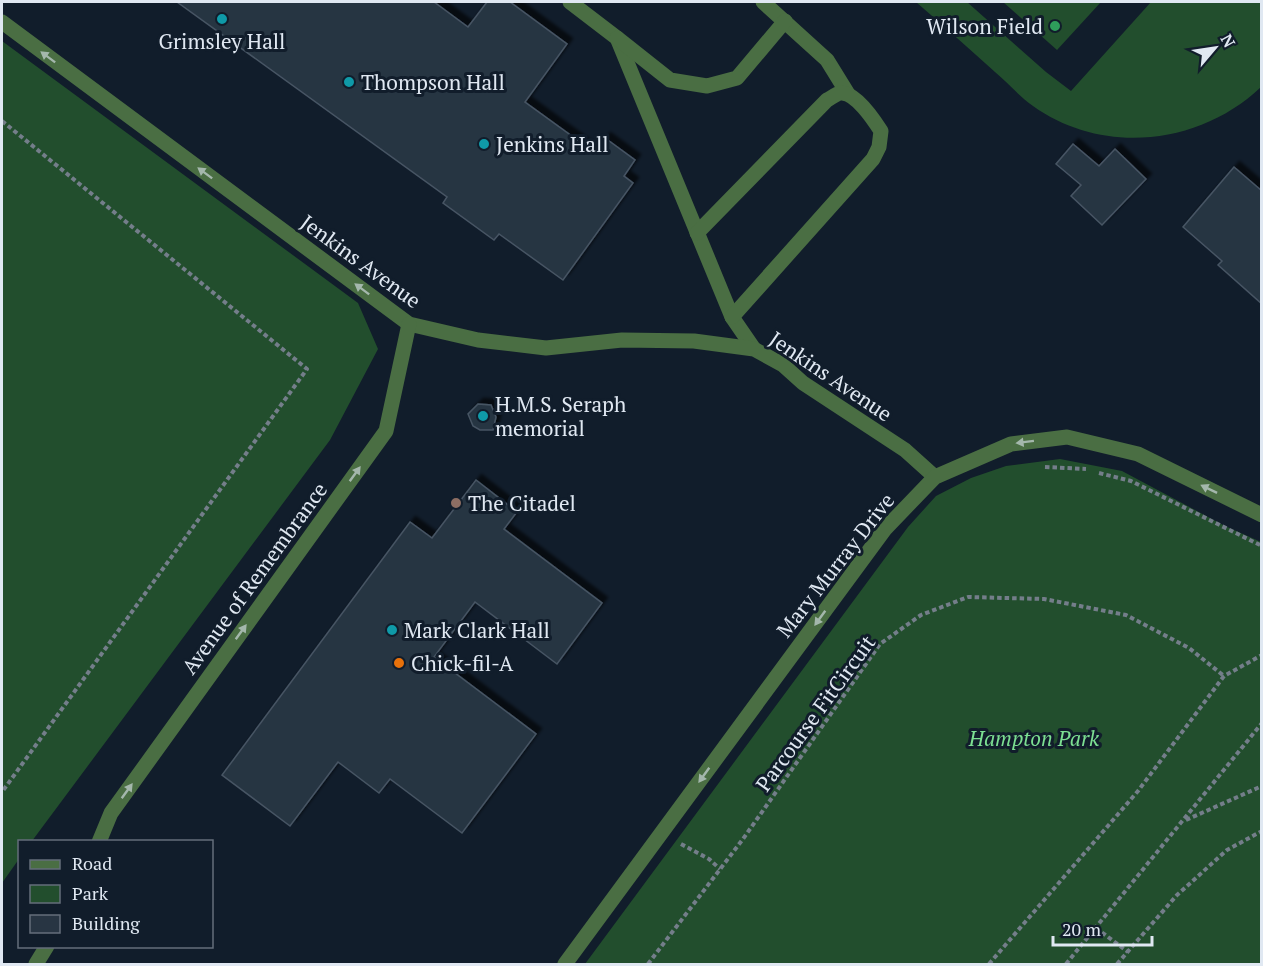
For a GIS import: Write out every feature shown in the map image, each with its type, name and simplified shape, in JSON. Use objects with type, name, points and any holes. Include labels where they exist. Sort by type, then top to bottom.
[{"type":"street","points":[[570,2],[670,80],[707,86],[737,78],[785,21]]},
{"type":"street","points":[[732,317],[873,159],[879,147],[881,130],[872,115],[848,94],[827,60],[763,2]]},
{"type":"street","name":"Jenkins Avenue","points":[[2,22],[409,324],[478,340],[546,348],[622,340],[694,340],[754,349],[783,365],[803,382],[905,450],[935,477]]},
{"type":"street","points":[[617,38],[732,317],[754,349]]},
{"type":"street","points":[[697,233],[827,100],[841,93],[848,94]]},
{"type":"street","name":"Avenue of Remembrance","points":[[100,840],[111,813],[386,431],[409,324]]},
{"type":"street","name":"Mary Murray Drive","points":[[565,964],[885,529],[935,477],[1011,444],[1067,437],[1138,454],[1262,515]]},
{"type":"street","points":[[36,964],[46,948]]},
{"type":"path","points":[[2,121],[307,369],[2,792]]},
{"type":"path","points":[[1034,466],[1084,469],[1131,481],[1262,546]]},
{"type":"path","name":"Parcourse FitCircuit","points":[[648,964],[720,869],[880,644],[921,615],[968,597],[1044,599],[1126,615],[1189,648],[1224,676]]},
{"type":"path","points":[[989,964],[1138,791],[1224,676],[1262,655]]},
{"type":"path","points":[[1065,964],[1262,723]]},
{"type":"path","points":[[1183,822],[1260,786],[1262,794]]},
{"type":"path","points":[[1118,964],[1177,895],[1227,850],[1262,831]]},
{"type":"path","points":[[685,834],[678,843],[709,859],[720,869]]},
{"type":"path","points":[[1096,928],[1128,952]]},
{"type":"green space","points":[[916,2],[967,2],[1046,72],[1071,91],[1151,2],[1261,2],[1261,87],[1237,107],[1181,132],[1150,137],[1120,137],[1090,132],[1060,122],[1033,106]]},
{"type":"green space","name":"Wilson Field","points":[[1003,2],[1101,2],[1057,50]]},
{"type":"green space","points":[[2,41],[358,303],[378,349],[330,440],[33,840],[18,840],[18,860],[2,883]]},
{"type":"green space","name":"Hampton Park","points":[[1060,459],[1122,471],[1225,526],[1261,542],[1261,964],[585,964],[908,527],[936,496],[971,478],[1006,466]]},
{"type":"building","name":"Jenkins Hall","points":[[177,2],[434,2],[468,27],[487,2],[510,2],[567,44],[525,102],[594,152],[605,138],[635,160],[624,176],[633,183],[563,280],[499,234],[494,240],[443,203],[447,197]]},
{"type":"building","points":[[1073,144],[1099,166],[1115,149],[1146,179],[1102,225],[1071,196],[1081,185],[1056,164]]},
{"type":"building","points":[[1234,167],[1262,191],[1262,304],[1218,265],[1222,261],[1183,227]]},
{"type":"building","name":"H.M.S. Seraph memorial","points":[[478,404],[491,405],[496,417],[493,430],[480,430],[473,426],[468,414]]},
{"type":"building","name":"Mark Clark Hall","points":[[476,480],[517,512],[504,529],[602,603],[557,664],[475,602],[434,657],[536,734],[462,833],[390,779],[379,793],[338,762],[290,826],[222,775],[410,522],[432,538]]},
{"type":"place","name":"Grimsley Hall","points":[[222,19]]},
{"type":"place","name":"Wilson Field","points":[[1055,26]]},
{"type":"place","name":"Thompson Hall","points":[[349,82]]},
{"type":"place","name":"Jenkins Hall","points":[[484,144]]},
{"type":"place","name":"H.M.S. Seraph memorial","points":[[483,416]]},
{"type":"place","name":"The Citadel","points":[[456,503]]},
{"type":"place","name":"Mark Clark Hall","points":[[392,630]]},
{"type":"place","name":"Chick-fil-A","points":[[399,663]]}]
